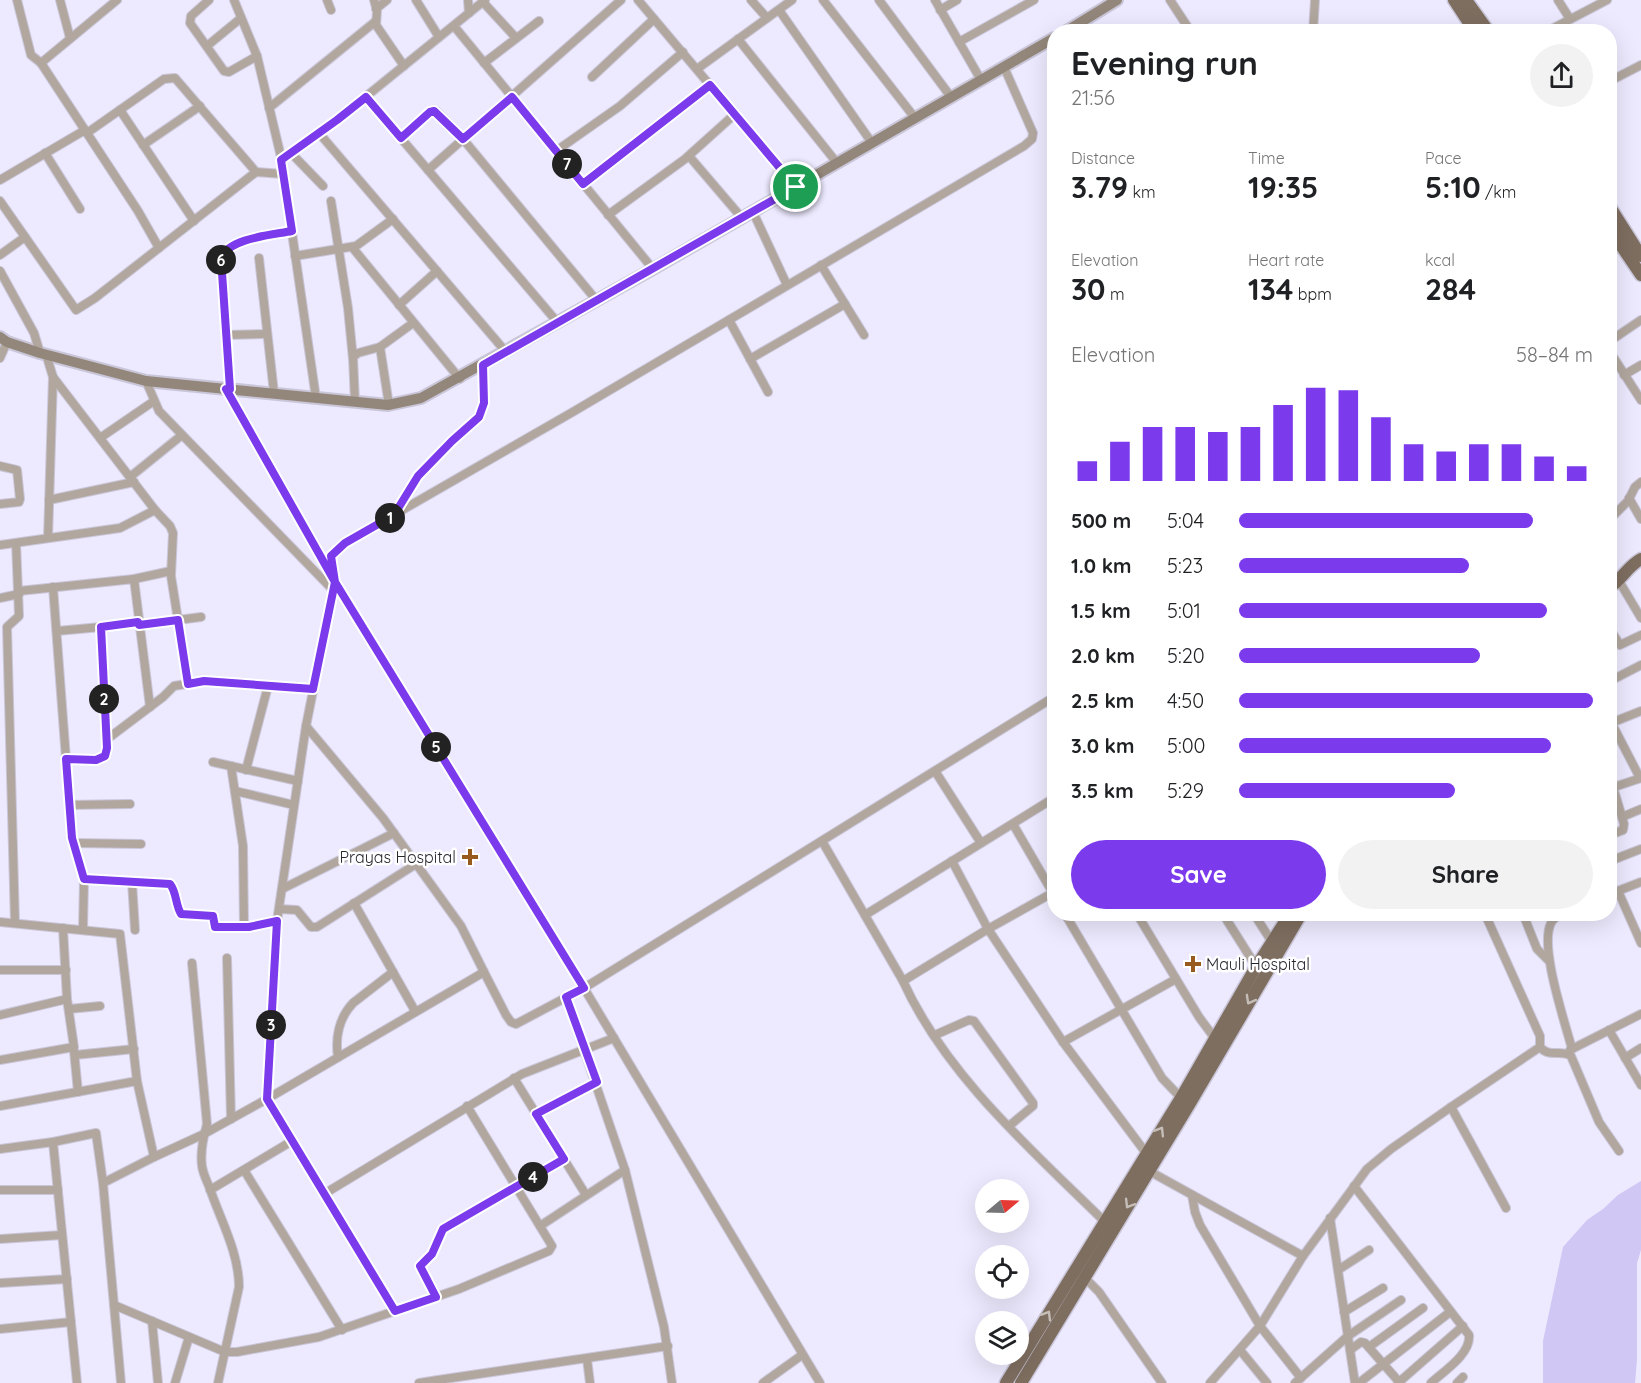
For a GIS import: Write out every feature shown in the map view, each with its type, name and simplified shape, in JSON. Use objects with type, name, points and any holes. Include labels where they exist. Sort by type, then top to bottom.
[{"type":"main road","points":[[1454,0],[1470,24]]},
{"type":"main road","points":[[1467,0],[1484,24]]},
{"type":"main road","points":[[1617,221],[1641,256]]},
{"type":"main road","points":[[1617,240],[1641,276]]},
{"type":"main road","points":[[1617,578],[1641,559]]},
{"type":"main road","points":[[1260,972],[1272,942],[1286,921]]},
{"type":"main road","points":[[1109,1226],[1149,1171],[1185,1102],[1260,972],[1296,921]]},
{"type":"main road","points":[[1021,1383],[1080,1274],[1109,1226],[1146,1154],[1185,1102]]},
{"type":"main road","points":[[1006,1383],[1080,1274]]},
{"type":"street","points":[[17,0],[31,55],[41,63],[138,211],[159,248]]},
{"type":"street","points":[[60,0],[70,38]]},
{"type":"street","points":[[41,63],[105,4],[117,0]]},
{"type":"street","points":[[209,0],[189,20],[227,72],[256,56]]},
{"type":"street","points":[[234,0],[256,56],[281,160],[316,398]]},
{"type":"street","points":[[327,0],[332,9]]},
{"type":"street","points":[[374,0],[378,29],[404,66]]},
{"type":"street","points":[[376,9],[387,0]]},
{"type":"street","points":[[416,0],[440,37]]},
{"type":"street","points":[[468,0],[469,13]]},
{"type":"street","points":[[428,170],[621,0]]},
{"type":"street","points":[[638,0],[796,187]]},
{"type":"street","points":[[752,0],[767,18]]},
{"type":"street","points":[[697,69],[792,0]]},
{"type":"street","points":[[824,0],[915,117]]},
{"type":"street","points":[[879,0],[951,97]]},
{"type":"street","points":[[934,0],[981,80]]},
{"type":"street","points":[[940,10],[957,0]]},
{"type":"street","points":[[959,42],[1034,0]]},
{"type":"street","points":[[1078,24],[1117,0]]},
{"type":"street","points":[[1170,0],[1186,24]]},
{"type":"street","points":[[1314,24],[1315,0]]},
{"type":"street","points":[[1558,0],[1570,19]]},
{"type":"street","points":[[1560,24],[1607,0]]},
{"type":"street","points":[[281,160],[366,97],[484,1],[516,39]]},
{"type":"street","points":[[779,10],[872,143]]},
{"type":"street","points":[[207,46],[241,18]]},
{"type":"street","points":[[592,77],[654,19]]},
{"type":"street","points":[[269,108],[376,21]]},
{"type":"street","points":[[484,63],[539,21]]},
{"type":"street","points":[[453,26],[653,269]]},
{"type":"street","points":[[738,39],[837,163]]},
{"type":"street","points":[[0,358],[4,340],[43,354],[146,381],[389,405],[421,398],[597,301],[1047,42]]},
{"type":"street","points":[[556,152],[620,106],[683,52]]},
{"type":"street","points":[[1617,77],[1641,65]]},
{"type":"street","points":[[395,1311],[267,1099],[277,921],[306,726],[334,586],[331,556],[345,543],[1024,146],[1032,139],[1033,133],[1004,67]]},
{"type":"street","points":[[0,180],[86,131],[164,79],[172,77],[176,78],[256,172]]},
{"type":"street","points":[[583,184],[710,85]]},
{"type":"street","points":[[366,97],[558,323]]},
{"type":"street","points":[[143,145],[200,106]]},
{"type":"street","points":[[120,110],[194,221]]},
{"type":"street","points":[[401,138],[434,111],[463,139],[597,301]]},
{"type":"street","points":[[608,215],[689,156],[735,114]]},
{"type":"street","points":[[319,133],[507,352]]},
{"type":"street","points":[[45,153],[80,209]]},
{"type":"street","points":[[291,153],[323,186]]},
{"type":"street","points":[[689,156],[742,218]]},
{"type":"street","points":[[0,201],[76,310],[95,298],[256,172],[283,174]]},
{"type":"street","points":[[331,201],[348,308],[355,402]]},
{"type":"street","points":[[753,212],[788,285]]},
{"type":"street","points":[[295,256],[360,244],[393,219]]},
{"type":"street","points":[[292,231],[233,244],[223,252],[221,258],[228,389],[334,586],[584,988],[820,1383]]},
{"type":"street","points":[[0,255],[25,237]]},
{"type":"street","points":[[352,247],[459,379]]},
{"type":"street","points":[[259,258],[274,393]]},
{"type":"street","points":[[821,265],[864,335]]},
{"type":"street","points":[[0,271],[34,333],[53,377],[172,529],[171,571],[188,684]]},
{"type":"street","points":[[399,305],[437,271]]},
{"type":"street","points":[[750,359],[845,304]]},
{"type":"street","points":[[729,320],[768,392]]},
{"type":"street","points":[[1617,336],[1641,320]]},
{"type":"street","points":[[353,359],[358,353],[380,347],[413,322]]},
{"type":"street","points":[[226,335],[267,334]]},
{"type":"street","points":[[380,347],[389,405]]},
{"type":"street","points":[[1617,364],[1641,400]]},
{"type":"street","points":[[394,515],[418,476],[479,417],[484,403],[483,365]]},
{"type":"street","points":[[1624,375],[1641,365]]},
{"type":"street","points":[[48,538],[53,377]]},
{"type":"street","points":[[146,381],[159,411],[334,586]]},
{"type":"street","points":[[100,438],[154,401]]},
{"type":"street","points":[[49,500],[132,479],[182,435]]},
{"type":"street","points":[[0,466],[17,470],[21,499],[18,502],[0,504]]},
{"type":"street","points":[[1617,511],[1641,482]]},
{"type":"street","points":[[1629,498],[1641,519]]},
{"type":"street","points":[[0,545],[120,528],[155,510]]},
{"type":"street","points":[[15,923],[8,627],[10,622],[19,616],[16,543]]},
{"type":"street","points":[[0,598],[19,592],[134,579],[171,571]]},
{"type":"street","points":[[134,579],[150,707]]},
{"type":"street","points":[[53,587],[74,843],[84,879],[83,930]]},
{"type":"street","points":[[1617,587],[1641,618]]},
{"type":"street","points":[[57,630],[139,624],[201,616]]},
{"type":"street","points":[[66,759],[100,759],[105,756],[101,627]]},
{"type":"street","points":[[1617,640],[1620,645],[1641,635]]},
{"type":"street","points":[[1617,677],[1641,665]]},
{"type":"street","points":[[106,740],[174,686],[204,681],[313,689]]},
{"type":"street","points":[[246,770],[268,686]]},
{"type":"street","points":[[306,726],[394,833],[461,926],[506,1016],[516,1024],[584,988],[1047,701]]},
{"type":"street","points":[[1617,719],[1641,711]]},
{"type":"street","points":[[1617,734],[1641,778],[1617,784]]},
{"type":"street","points":[[213,762],[298,781]]},
{"type":"street","points":[[231,766],[243,846],[244,927]]},
{"type":"street","points":[[935,771],[981,843]]},
{"type":"street","points":[[235,791],[294,805]]},
{"type":"street","points":[[865,915],[1047,802]]},
{"type":"street","points":[[1617,803],[1624,824],[1623,830],[1617,832]]},
{"type":"street","points":[[70,805],[130,804]]},
{"type":"street","points":[[1622,817],[1641,809]]},
{"type":"street","points":[[1012,824],[1047,882]]},
{"type":"street","points":[[282,889],[394,833]]},
{"type":"street","points":[[822,841],[910,996],[952,1060],[1009,1126],[1109,1226]]},
{"type":"street","points":[[74,843],[141,844]]},
{"type":"street","points":[[1617,858],[1641,849]]},
{"type":"street","points":[[952,861],[988,929],[1063,1042],[1146,1154]]},
{"type":"street","points":[[279,909],[297,910],[314,928],[416,864]]},
{"type":"street","points":[[84,879],[170,884],[175,889],[176,903],[181,914],[213,916],[215,927],[244,927],[277,921]]},
{"type":"street","points":[[132,882],[135,930]]},
{"type":"street","points":[[1617,891],[1641,882]]},
{"type":"street","points":[[903,981],[988,929],[1047,898]]},
{"type":"street","points":[[1617,900],[1641,944]]},
{"type":"street","points":[[354,903],[415,1011]]},
{"type":"street","points":[[1069,921],[1162,1078],[1185,1102]]},
{"type":"street","points":[[1141,921],[1176,980],[1219,1043]]},
{"type":"street","points":[[1227,921],[1260,972]]},
{"type":"street","points":[[1258,921],[1272,942]]},
{"type":"street","points":[[1488,921],[1540,1036],[1540,1047],[1548,1054],[1569,1051],[1641,1014]]},
{"type":"street","points":[[1526,921],[1538,949],[1548,960]]},
{"type":"street","points":[[1549,921],[1548,960],[1569,1051],[1599,1122],[1619,1151]]},
{"type":"street","points":[[0,922],[120,934],[137,1081],[154,1157]]},
{"type":"street","points":[[63,928],[67,999],[78,1092]]},
{"type":"street","points":[[227,958],[231,1119]]},
{"type":"street","points":[[192,963],[207,1124],[202,1147],[202,1166],[236,1256],[239,1272],[239,1287],[218,1383]]},
{"type":"street","points":[[0,970],[66,970]]},
{"type":"street","points":[[338,1057],[336,1040],[347,1010],[393,972]]},
{"type":"street","points":[[103,1184],[204,1134],[267,1099],[484,972]]},
{"type":"street","points":[[1063,1042],[1176,980]]},
{"type":"street","points":[[566,997],[597,1082],[625,1170],[668,1346],[672,1383]]},
{"type":"street","points":[[0,1015],[67,999]]},
{"type":"street","points":[[69,1009],[100,1006]]},
{"type":"street","points":[[935,1035],[969,1020],[974,1021],[1033,1103],[1033,1106],[1009,1126]]},
{"type":"street","points":[[1609,1030],[1640,1080]]},
{"type":"street","points":[[324,1194],[514,1078],[614,1038]]},
{"type":"street","points":[[1210,1383],[1260,1326],[1303,1256],[1367,1169],[1451,1107],[1540,1047]]},
{"type":"street","points":[[1625,1058],[1641,1048]]},
{"type":"street","points":[[0,1060],[74,1051],[134,1049]]},
{"type":"street","points":[[514,1078],[586,1195]]},
{"type":"street","points":[[0,1106],[137,1081]]},
{"type":"street","points":[[536,1114],[597,1082]]},
{"type":"street","points":[[114,1305],[225,1352],[237,1352],[303,1341],[342,1330],[436,1297],[549,1251],[552,1246],[467,1106]]},
{"type":"street","points":[[1451,1107],[1506,1208]]},
{"type":"street","points":[[0,1149],[53,1142],[96,1133],[103,1184],[121,1383]]},
{"type":"street","points":[[210,1190],[292,1141]]},
{"type":"street","points":[[53,1142],[77,1383]]},
{"type":"street","points":[[436,1297],[420,1266],[432,1254],[441,1231],[564,1159]]},
{"type":"street","points":[[244,1170],[342,1330]]},
{"type":"street","points":[[540,1226],[625,1170]]},
{"type":"street","points":[[1149,1171],[1303,1256]]},
{"type":"street","points":[[1354,1186],[1469,1335],[1469,1345],[1463,1353],[1431,1383]]},
{"type":"street","points":[[0,1190],[58,1190]]},
{"type":"street","points":[[1192,1195],[1200,1225],[1260,1326],[1298,1381],[1348,1336],[1401,1300]]},
{"type":"street","points":[[1330,1218],[1357,1383],[1450,1312]]},
{"type":"street","points":[[0,1239],[62,1235]]},
{"type":"street","points":[[1338,1270],[1369,1250]]},
{"type":"street","points":[[1080,1274],[1099,1292],[1162,1383]]},
{"type":"street","points":[[0,1283],[67,1279]]},
{"type":"street","points":[[1344,1312],[1383,1288]]},
{"type":"street","points":[[1369,1347],[1423,1308]]},
{"type":"street","points":[[152,1321],[158,1383]]},
{"type":"street","points":[[0,1329],[71,1322]]},
{"type":"street","points":[[1350,1350],[1361,1342],[1365,1343],[1399,1383],[1463,1326]]},
{"type":"street","points":[[175,1383],[189,1337]]},
{"type":"street","points":[[419,1383],[668,1346]]},
{"type":"street","points":[[1240,1350],[1267,1383]]},
{"type":"street","points":[[764,1383],[802,1355]]},
{"type":"street","points":[[587,1359],[590,1383]]},
{"type":"street","points":[[1457,1383],[1463,1377]]},
{"type":"shaded area","points":[[1641,1181],[1641,1250],[1637,1263],[1635,1383],[1543,1383],[1543,1341],[1563,1247],[1587,1220],[1618,1195]]},
{"type":"place","name":"Prayas Hospital","points":[[470,857]]},
{"type":"place","name":"Mauli Hospital","points":[[1193,964]]},
{"type":"route","points":[[796,187],[483,365],[484,403],[479,417],[418,476],[394,515],[345,543],[331,556],[335,582],[313,689],[204,681],[188,684],[178,620],[101,627],[107,748],[105,756],[96,760],[66,759],[72,838],[84,879],[170,884],[175,889],[176,903],[181,914],[213,916],[215,927],[253,927],[277,921],[267,1099],[395,1311],[436,1297],[420,1266],[432,1254],[443,1229],[564,1159],[536,1114],[597,1082],[566,997],[584,988],[335,582],[226,389],[230,389],[221,258],[223,252],[233,244],[292,231],[281,160],[366,97],[401,138],[430,112],[436,111],[463,139],[512,97],[583,184],[710,85],[796,187]]}]
